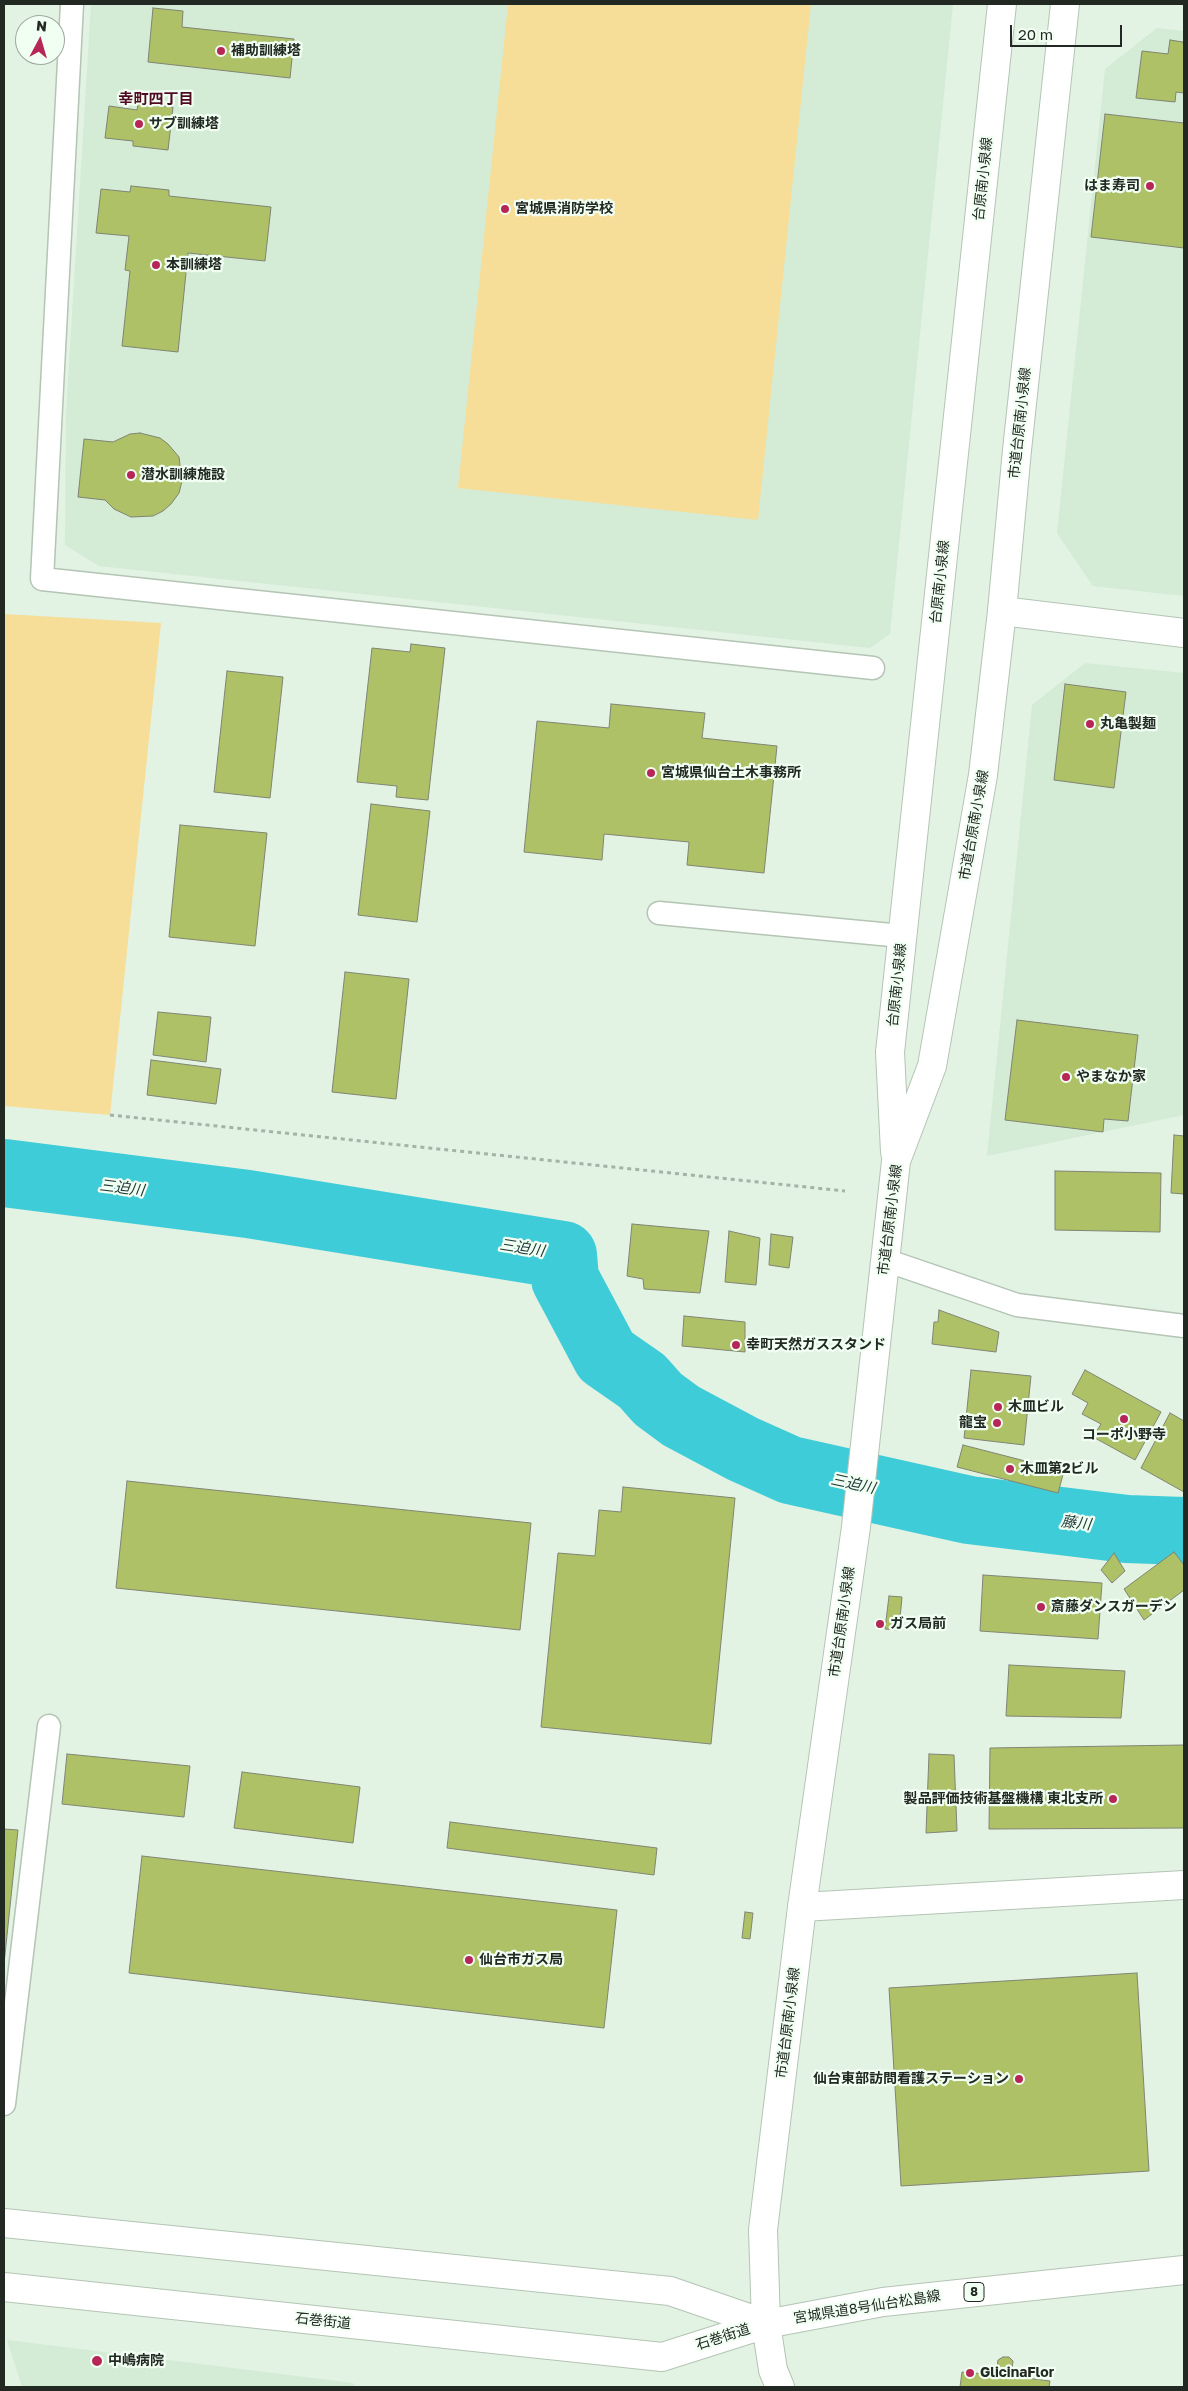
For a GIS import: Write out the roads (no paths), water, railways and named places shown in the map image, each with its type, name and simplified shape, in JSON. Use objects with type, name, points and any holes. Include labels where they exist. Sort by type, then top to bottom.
[{"type":"street","name":"台原南小泉線","points":[[896,1161],[890,1052],[1002,4]]},
{"type":"street","name":"市道台原南小泉線","points":[[766,2324],[764,2230],[802,1907],[856,1527],[896,1161],[932,1066],[983,775],[1002,611],[1065,4]]},
{"type":"street","points":[[1002,611],[1184,632]]},
{"type":"street","points":[[802,1907],[1184,1885]]},
{"type":"street","name":"石巻街道","points":[[4,2223],[670,2291],[766,2324]]},
{"type":"street","name":"宮城県道8号仙台松島線","points":[[766,2324],[883,2302],[1184,2270]]},
{"type":"street","name":"石巻街道","points":[[4,2287],[662,2357],[766,2324]]},
{"type":"street","points":[[766,2324],[773,2370],[780,2387]]},
{"type":"lane","points":[[72,4],[42,579],[873,668]]},
{"type":"lane","points":[[659,913],[902,936]]},
{"type":"lane","points":[[885,1260],[1017,1304],[1184,1326]]},
{"type":"lane","points":[[4,2104],[49,1726]]},
{"type":"waterway","name":"三迫川","points":[[4,1173],[248,1204],[563,1255],[565,1279],[606,1356],[642,1381],[658,1399],[681,1416],[743,1449],[790,1470],[969,1510],[1127,1529],[1184,1531]]},
{"type":"place","name":"補助訓練塔","points":[[221,51]]},
{"type":"place","name":"サブ訓練塔","points":[[139,124]]},
{"type":"place","name":"はま寿司","points":[[1150,186]]},
{"type":"place","name":"宮城県消防学校","points":[[505,209]]},
{"type":"place","name":"本訓練塔","points":[[156,265]]},
{"type":"place","name":"潜水訓練施設","points":[[131,475]]},
{"type":"place","name":"丸亀製麺","points":[[1090,724]]},
{"type":"place","name":"宮城県仙台土木事務所","points":[[651,773]]},
{"type":"place","name":"やまなか家","points":[[1066,1077]]},
{"type":"place","name":"幸町天然ガススタンド","points":[[736,1345]]},
{"type":"place","name":"木皿ビル","points":[[998,1407]]},
{"type":"place","name":"コーポ小野寺","points":[[1124,1419]]},
{"type":"place","name":"龍宝","points":[[997,1423]]},
{"type":"place","name":"木皿第2ビル","points":[[1010,1469]]},
{"type":"place","name":"斎藤ダンスガーデン","points":[[1041,1607]]},
{"type":"place","name":"ガス局前","points":[[880,1624]]},
{"type":"place","name":"製品評価技術基盤機構 東北支所","points":[[1113,1799]]},
{"type":"place","name":"仙台市ガス局","points":[[469,1960]]},
{"type":"place","name":"仙台東部訪問看護ステーション","points":[[1019,2079]]},
{"type":"place","name":"中嶋病院","points":[[97,2361]]},
{"type":"place","name":"GlicinaFlor","points":[[970,2373]]},
{"type":"district","name":"幸町四丁目","points":[[156,99]]},
{"type":"water label","name":"藤川","points":[[1076,1523]]}]
